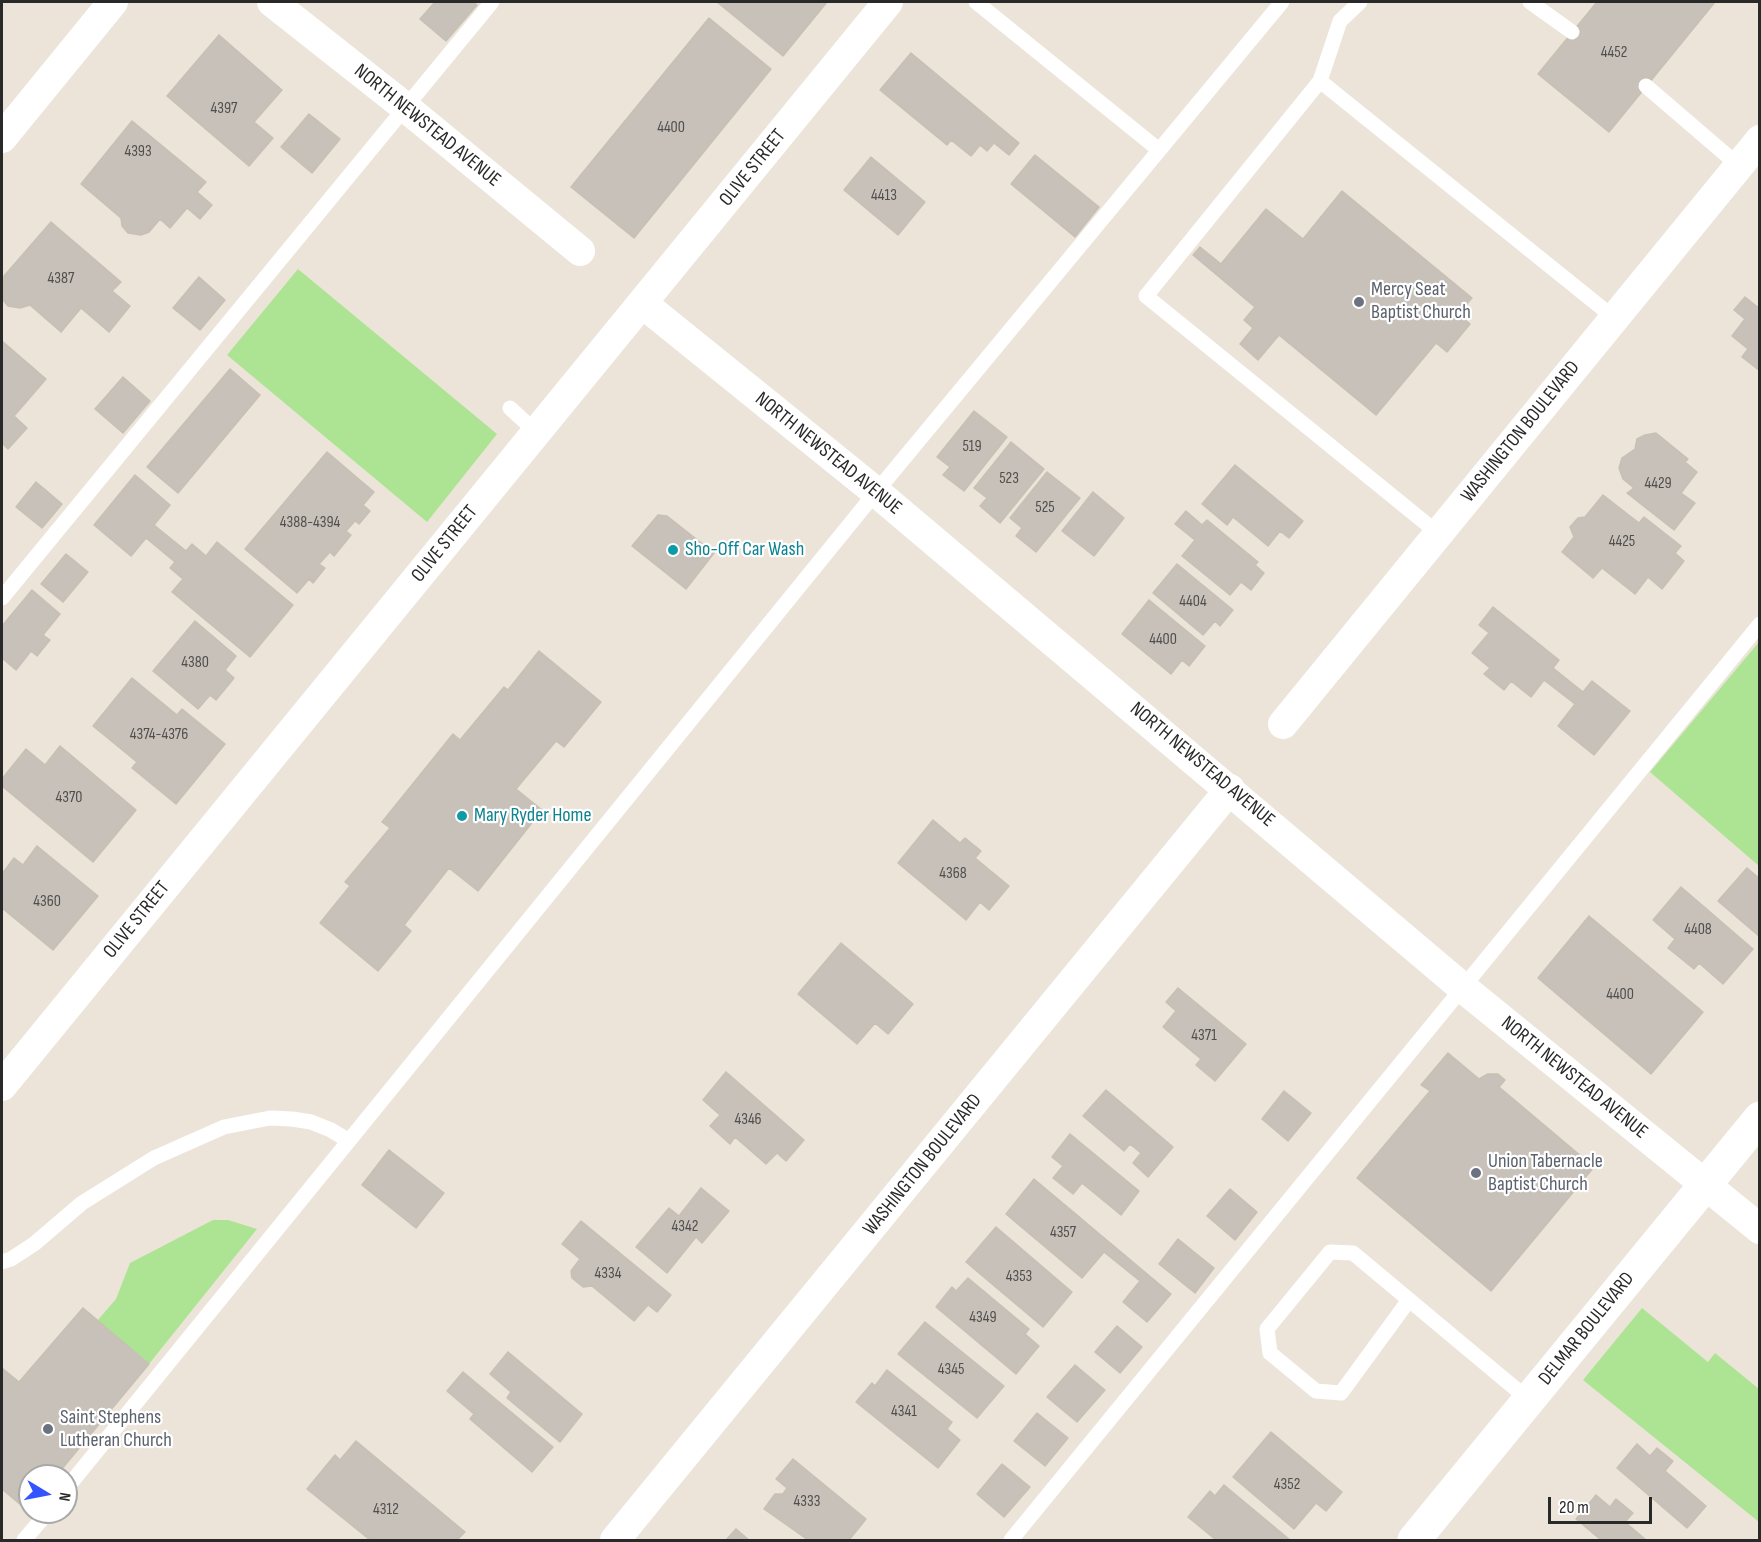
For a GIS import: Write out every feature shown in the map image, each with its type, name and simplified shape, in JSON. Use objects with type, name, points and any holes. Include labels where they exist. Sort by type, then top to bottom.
[{"type":"main road","name":"DELMAR BOULEVARD","points":[[1414,1540],[1760,1118]]},
{"type":"street","points":[[2,138],[113,2]]},
{"type":"street","name":"NORTH NEWSTEAD AVENUE","points":[[272,2],[405,107],[580,251]]},
{"type":"street","name":"OLIVE STREET","points":[[2,1086],[888,2]]},
{"type":"street","name":"WASHINGTON BOULEVARD","points":[[1283,724],[1613,317],[1760,140]]},
{"type":"street","name":"NORTH NEWSTEAD AVENUE","points":[[642,303],[876,492],[1463,987],[1760,1229]]},
{"type":"street","name":"WASHINGTON BOULEVARD","points":[[615,1540],[1230,789]]},
{"type":"lane","points":[[2,598],[492,2]]},
{"type":"lane","points":[[976,2],[1159,150]]},
{"type":"lane","points":[[78,1474],[876,492],[1282,2]]},
{"type":"lane","points":[[1360,2],[1340,21],[1320,81],[1146,296],[1439,534]]},
{"type":"lane","points":[[1530,2],[1572,32]]},
{"type":"lane","points":[[1320,81],[1613,317]]},
{"type":"lane","points":[[1646,86],[1738,165]]},
{"type":"lane","points":[[510,408],[536,432]]},
{"type":"lane","points":[[1011,1540],[1760,624]]},
{"type":"lane","points":[[2,1262],[34,1244],[82,1203],[154,1158],[224,1127],[270,1118],[292,1119],[311,1122],[349,1141]]},
{"type":"lane","points":[[1409,1300],[1341,1393],[1316,1391],[1270,1353],[1267,1329],[1330,1252],[1353,1253],[1529,1400]]},
{"type":"lane","points":[[24,1540],[38,1524]]},
{"type":"green space","points":[[298,269],[497,434],[427,522],[227,355]]},
{"type":"green space","points":[[1759,642],[1759,866],[1650,772]]},
{"type":"green space","points":[[213,1220],[228,1220],[257,1229],[149,1364],[97,1321],[116,1299],[130,1263]]},
{"type":"green space","points":[[1642,1308],[1708,1362],[1715,1353],[1759,1389],[1759,1522],[1583,1380]]},
{"type":"building","points":[[435,2],[472,2],[477,5],[446,41],[420,19]]},
{"type":"building","points":[[717,2],[827,2],[783,56]]},
{"type":"building","points":[[1597,2],[1715,2],[1609,132],[1538,74]]},
{"type":"building","points":[[709,18],[771,69],[634,238],[571,187]]},
{"type":"building","points":[[219,35],[282,90],[254,122],[273,138],[249,166],[167,96]]},
{"type":"building","points":[[911,53],[1019,143],[1009,155],[994,143],[987,151],[980,145],[971,156],[951,140],[947,145],[880,90]]},
{"type":"building","points":[[309,114],[340,139],[312,173],[281,147]]},
{"type":"building","points":[[132,121],[206,182],[197,192],[212,205],[200,219],[187,208],[170,228],[160,219],[149,232],[141,235],[128,233],[122,226],[121,218],[81,184]]},
{"type":"building","points":[[1035,155],[1099,207],[1075,237],[1011,184]]},
{"type":"building","points":[[871,157],[925,202],[898,235],[844,190]]},
{"type":"building","name":"Mercy Seat Baptist Church","points":[[1342,191],[1472,298],[1458,314],[1470,324],[1447,352],[1436,343],[1376,415],[1279,335],[1258,360],[1240,344],[1253,328],[1244,320],[1255,307],[1193,255],[1200,247],[1221,264],[1266,209],[1303,239]]},
{"type":"building","points":[[51,222],[121,282],[112,291],[130,306],[109,332],[81,308],[61,332],[30,305],[20,308],[8,306],[3,300],[4,276]]},
{"type":"building","points":[[199,277],[225,300],[200,330],[173,308]]},
{"type":"building","points":[[1745,297],[1760,309],[1760,371],[1742,357],[1748,349],[1732,336],[1745,319],[1734,310]]},
{"type":"building","points":[[2,341],[46,379],[14,416],[27,428],[8,449],[2,443]]},
{"type":"building","points":[[230,369],[260,395],[178,493],[147,467]]},
{"type":"building","points":[[123,377],[150,401],[123,433],[95,409]]},
{"type":"building","points":[[974,411],[1007,437],[964,491],[943,475],[950,467],[937,457]]},
{"type":"building","points":[[1656,433],[1688,459],[1685,462],[1697,472],[1681,493],[1695,503],[1674,530],[1627,493],[1634,488],[1623,479],[1619,468],[1622,458],[1635,449],[1637,439]]},
{"type":"building","points":[[1011,442],[1044,469],[1000,523],[980,506],[987,498],[974,488]]},
{"type":"building","points":[[327,452],[374,492],[363,505],[370,511],[359,524],[355,521],[346,531],[351,535],[334,556],[330,552],[319,564],[325,568],[313,583],[309,579],[297,593],[245,549]]},
{"type":"building","points":[[1235,465],[1303,521],[1289,538],[1280,531],[1268,546],[1233,517],[1227,525],[1202,504]]},
{"type":"building","points":[[1047,472],[1080,498],[1036,552],[1016,536],[1022,528],[1010,518]]},
{"type":"building","points":[[135,475],[170,505],[154,525],[186,551],[192,544],[206,556],[217,542],[293,605],[250,657],[172,592],[183,579],[170,568],[175,562],[146,538],[131,556],[94,525]]},
{"type":"building","points":[[36,482],[62,504],[42,528],[16,507]]},
{"type":"building","points":[[1093,492],[1124,518],[1094,556],[1062,531]]},
{"type":"building","points":[[1603,495],[1639,523],[1644,517],[1681,546],[1675,553],[1684,561],[1662,589],[1648,577],[1635,594],[1602,568],[1593,578],[1562,552],[1574,537],[1570,527],[1578,518],[1585,517]]},
{"type":"building","points":[[1186,511],[1202,525],[1207,520],[1258,562],[1255,565],[1264,573],[1251,590],[1241,582],[1230,595],[1182,556],[1195,540],[1175,524]]},
{"type":"building","name":"Sho-Off Car Wash","points":[[658,515],[667,516],[714,553],[686,589],[632,546]]},
{"type":"building","points":[[66,554],[88,572],[63,602],[41,584]]},
{"type":"building","points":[[1177,564],[1233,610],[1220,626],[1215,621],[1203,635],[1153,593]]},
{"type":"building","points":[[32,590],[60,614],[43,635],[50,640],[37,656],[31,651],[16,670],[2,658],[2,626]]},
{"type":"building","points":[[1149,600],[1205,646],[1189,666],[1182,660],[1171,674],[1122,634]]},
{"type":"building","points":[[1493,607],[1559,660],[1553,668],[1583,692],[1592,681],[1630,711],[1594,755],[1558,726],[1575,704],[1544,680],[1531,697],[1511,681],[1504,690],[1484,674],[1490,668],[1472,653],[1489,633],[1479,625]]},
{"type":"building","points":[[195,621],[236,656],[225,670],[234,678],[216,700],[210,695],[198,709],[153,671]]},
{"type":"building","name":"Mary Ryder Home","points":[[539,651],[601,702],[564,747],[556,741],[516,789],[542,810],[478,891],[449,868],[404,925],[411,931],[378,971],[320,923],[350,886],[345,882],[390,828],[382,822],[453,734],[460,740],[504,687],[508,690]]},
{"type":"building","points":[[132,678],[177,715],[182,709],[225,744],[176,804],[132,768],[137,762],[93,726]]},
{"type":"building","points":[[60,746],[136,810],[93,862],[2,786],[2,779],[26,749],[45,765]]},
{"type":"building","points":[[933,820],[960,843],[965,838],[981,851],[975,858],[1009,886],[989,910],[980,902],[966,920],[898,863]]},
{"type":"building","points":[[37,846],[98,896],[53,950],[2,908],[2,874],[14,858],[23,865]]},
{"type":"building","points":[[1747,868],[1760,879],[1760,937],[1718,901]]},
{"type":"building","points":[[1681,887],[1753,949],[1723,984],[1699,963],[1694,969],[1668,948],[1675,939],[1653,920]]},
{"type":"building","points":[[1589,916],[1703,1012],[1651,1074],[1538,978]]},
{"type":"building","points":[[841,943],[913,1004],[888,1034],[875,1023],[857,1044],[798,994]]},
{"type":"building","points":[[1178,988],[1246,1044],[1215,1081],[1196,1065],[1201,1059],[1163,1027],[1176,1011],[1166,1002]]},
{"type":"building","name":"Union Tabernacle Baptist Church","points":[[1448,1053],[1479,1079],[1488,1074],[1498,1074],[1505,1080],[1499,1087],[1594,1167],[1491,1291],[1357,1178],[1430,1091],[1421,1085]]},
{"type":"building","points":[[726,1072],[804,1140],[786,1161],[777,1153],[766,1164],[735,1137],[730,1144],[710,1126],[720,1115],[703,1100]]},
{"type":"building","points":[[1106,1090],[1173,1147],[1148,1177],[1133,1163],[1141,1153],[1130,1144],[1124,1151],[1083,1116]]},
{"type":"building","points":[[1284,1091],[1311,1113],[1288,1141],[1262,1119]]},
{"type":"building","points":[[1070,1134],[1139,1191],[1121,1215],[1082,1183],[1073,1194],[1053,1178],[1063,1166],[1052,1157]]},
{"type":"building","points":[[389,1150],[444,1193],[416,1228],[362,1185]]},
{"type":"building","points":[[1034,1179],[1171,1294],[1147,1322],[1123,1302],[1140,1281],[1104,1252],[1082,1278],[1006,1214]]},
{"type":"building","points":[[701,1188],[729,1211],[702,1243],[696,1237],[667,1273],[636,1247],[669,1208],[679,1216]]},
{"type":"building","points":[[1230,1189],[1257,1212],[1235,1240],[1207,1216]]},
{"type":"building","points":[[581,1221],[671,1295],[657,1312],[648,1305],[634,1321],[592,1286],[583,1287],[572,1278],[571,1271],[580,1259],[562,1244]]},
{"type":"building","points":[[996,1227],[1072,1292],[1043,1327],[966,1262]]},
{"type":"building","points":[[1178,1239],[1214,1268],[1195,1293],[1159,1264]]},
{"type":"building","points":[[968,1278],[1029,1329],[1025,1334],[1039,1346],[1016,1374],[936,1307],[952,1287],[956,1291]]},
{"type":"building","name":"Saint Stephens Lutheran Church","points":[[83,1308],[149,1364],[66,1464],[18,1464],[18,1503],[2,1489],[2,1368],[19,1382]]},
{"type":"building","points":[[925,1322],[1004,1386],[977,1418],[898,1354]]},
{"type":"building","points":[[1117,1326],[1142,1347],[1120,1373],[1095,1352]]},
{"type":"building","points":[[508,1352],[582,1414],[560,1442],[507,1398],[511,1392],[490,1374]]},
{"type":"building","points":[[1075,1365],[1105,1390],[1077,1422],[1047,1397]]},
{"type":"building","points":[[887,1370],[952,1422],[947,1429],[960,1440],[938,1468],[856,1402],[872,1383],[875,1386]]},
{"type":"building","points":[[463,1372],[553,1447],[532,1472],[470,1419],[474,1414],[447,1391]]},
{"type":"building","points":[[1037,1413],[1068,1438],[1045,1466],[1014,1441]]},
{"type":"building","points":[[1271,1432],[1342,1492],[1326,1511],[1316,1503],[1294,1529],[1233,1477]]},
{"type":"building","points":[[356,1441],[465,1532],[457,1540],[370,1540],[307,1489],[335,1455],[340,1460]]},
{"type":"building","points":[[1637,1444],[1650,1456],[1657,1448],[1673,1461],[1665,1471],[1706,1506],[1687,1528],[1617,1468]]},
{"type":"building","points":[[793,1459],[866,1519],[849,1540],[808,1540],[764,1509],[775,1494],[783,1494],[787,1488],[776,1479]]},
{"type":"building","points":[[1002,1464],[1030,1487],[1004,1517],[977,1494]]},
{"type":"building","points":[[1224,1485],[1290,1540],[1216,1540],[1188,1517],[1210,1491],[1215,1496]]},
{"type":"building","points":[[1596,1495],[1610,1507],[1616,1499],[1633,1513],[1625,1522],[1646,1540],[1601,1540],[1576,1519]]},
{"type":"building","points":[[736,1529],[749,1540],[726,1540]]},
{"type":"place","name":"Mercy Seat Baptist Church","points":[[1359,302]]},
{"type":"place","name":"Sho-Off Car Wash","points":[[673,550]]},
{"type":"place","name":"Mary Ryder Home","points":[[462,816]]},
{"type":"place","name":"Union Tabernacle Baptist Church","points":[[1476,1173]]},
{"type":"place","name":"Saint Stephens Lutheran Church","points":[[48,1429]]}]
